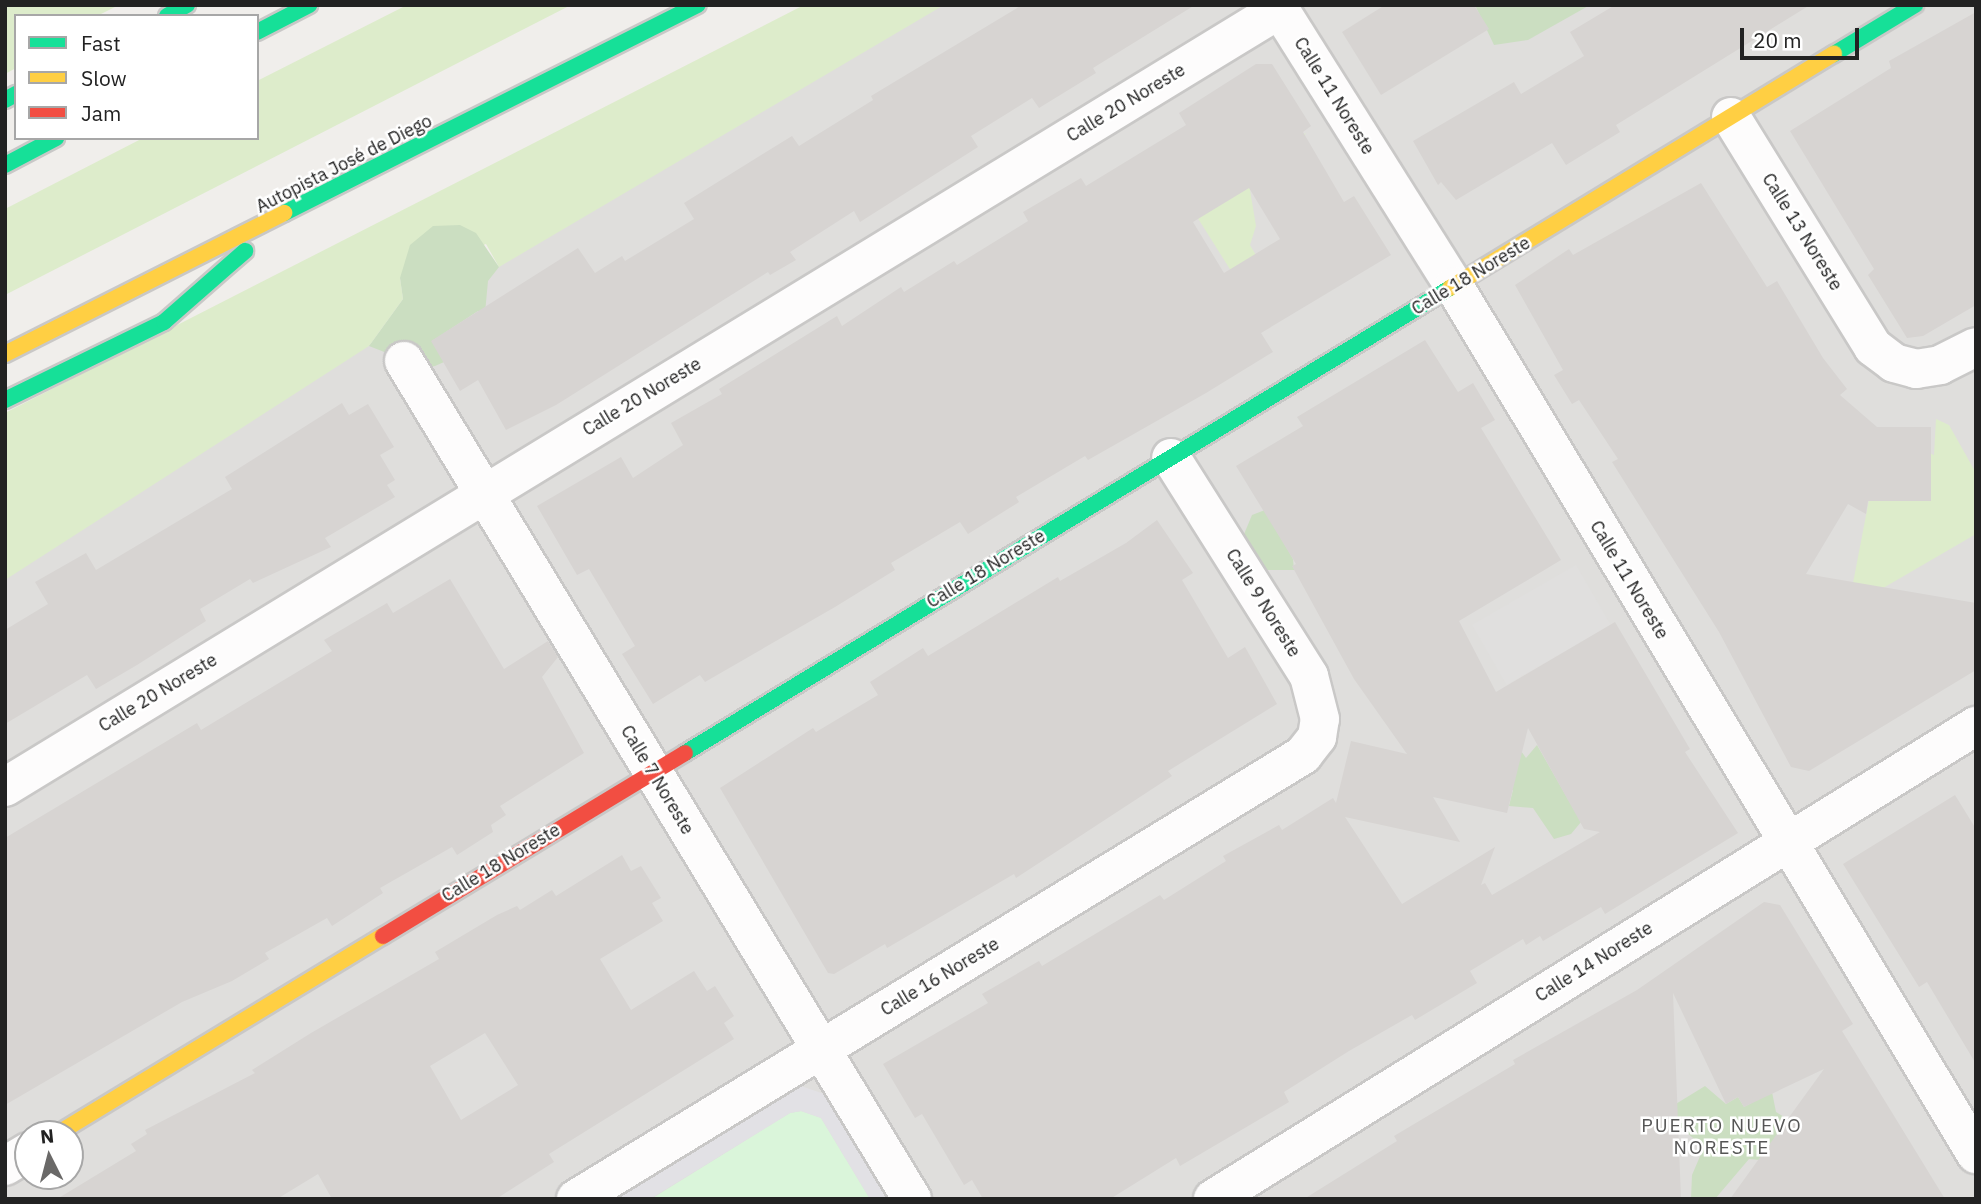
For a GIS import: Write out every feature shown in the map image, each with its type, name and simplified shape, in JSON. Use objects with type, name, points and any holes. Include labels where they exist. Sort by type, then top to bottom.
[{"type":"main road","points":[[171,14],[187,5]]},
{"type":"main road","points":[[259,32],[309,5]]},
{"type":"main road","name":"Autopista José de Diego","points":[[5,354],[283,217],[698,5]]},
{"type":"main road","name":"Calle 18 Noreste","points":[[80,1120],[1915,5]]},
{"type":"main road","points":[[5,165],[52,140]]},
{"type":"main road","points":[[5,400],[164,322],[283,217]]},
{"type":"street","name":"Calle 11 Noreste","points":[[1278,7],[1454,286],[1976,1154]]},
{"type":"street","name":"Calle 20 Noreste","points":[[5,787],[1278,7]]},
{"type":"street","name":"Calle 13 Noreste","points":[[1731,117],[1873,347],[1894,363],[1916,369],[1940,365],[1976,347]]},
{"type":"street","name":"Calle 7 Noreste","points":[[404,360],[912,1199]]},
{"type":"street","name":"Calle 9 Noreste","points":[[1171,458],[1310,676],[1320,719],[1317,737],[1303,755]]},
{"type":"street","name":"Calle 14 Noreste","points":[[1213,1199],[1976,726]]},
{"type":"street","name":"Calle 16 Noreste","points":[[576,1199],[1303,755]]},
{"type":"shaded area","points":[[930,5],[1976,5],[1976,1199],[5,1199],[5,566]]},
{"type":"shaded area","points":[[1576,565],[1610,625],[1507,685],[1472,625]]},
{"type":"shaded area","points":[[801,1086],[830,1096],[897,1199],[870,1199],[821,1118],[801,1111],[790,1113],[650,1199],[604,1199],[788,1088]]},
{"type":"green space","points":[[5,5],[119,5],[101,14],[14,14],[14,69],[5,74]]},
{"type":"green space","points":[[407,5],[571,5],[5,295],[5,209],[139,140],[259,140],[259,80]]},
{"type":"green space","points":[[804,5],[944,5],[499,267],[486,244],[400,278],[403,299],[369,346],[5,580],[5,413]]},
{"type":"green space","points":[[1475,5],[1590,5],[1528,40],[1494,45]]},
{"type":"green space","points":[[1306,133],[1284,170],[1250,190],[1256,226],[1250,245],[1257,257],[1233,274],[1187,201]]},
{"type":"green space","points":[[460,225],[476,233],[499,267],[488,281],[485,313],[478,311],[432,341],[444,362],[435,366],[425,368],[369,346],[403,299],[400,278],[410,245],[433,226]]},
{"type":"green space","points":[[1936,419],[1949,425],[1976,473],[1976,534],[1878,591],[1853,583],[1882,432],[1934,455]]},
{"type":"green space","points":[[1265,510],[1293,559],[1294,570],[1261,570],[1242,539],[1252,515]]},
{"type":"green space","points":[[1537,745],[1581,822],[1571,834],[1554,839],[1533,808],[1509,806],[1513,790],[1506,788],[1519,748],[1526,758]]},
{"type":"green space","points":[[1705,1086],[1726,1104],[1738,1097],[1744,1107],[1772,1092],[1776,1112],[1789,1120],[1760,1160],[1749,1159],[1715,1199],[1691,1199],[1692,1175],[1704,1147],[1681,1128],[1681,1121],[1669,1127],[1640,1126]]},
{"type":"green space","points":[[801,1111],[821,1118],[870,1199],[651,1199],[790,1113]]},
{"type":"building","points":[[1022,5],[1195,5],[1093,68],[1096,73],[1039,108],[1032,98],[971,136],[978,147],[860,222],[854,211],[790,252],[796,260],[770,275],[768,272],[556,405],[506,430],[478,380],[460,391],[431,341],[578,248],[595,273],[622,256],[625,261],[694,219],[684,203],[792,136],[799,146],[873,100],[871,96]]},
{"type":"building","points":[[1385,5],[1474,5],[1489,29],[1381,95],[1342,32]]},
{"type":"building","points":[[1615,5],[1810,5],[1616,125],[1620,132],[1566,165],[1552,143],[1456,200],[1441,182],[1438,185],[1413,141],[1514,82],[1521,94],[1584,56],[1570,32]]},
{"type":"building","points":[[1976,12],[1976,305],[1923,336],[1907,338],[1868,275],[1874,269],[1790,131],[1891,68],[1889,61]]},
{"type":"building","points":[[1256,64],[1272,64],[1311,126],[1303,132],[1344,202],[1354,196],[1391,255],[1261,333],[1273,352],[1206,393],[1088,460],[1085,456],[1016,497],[1019,502],[968,534],[960,522],[891,563],[895,570],[835,607],[705,682],[700,675],[653,704],[622,654],[635,646],[589,569],[577,575],[537,506],[621,457],[633,478],[683,445],[671,423],[722,394],[719,389],[837,316],[842,326],[901,287],[904,292],[954,261],[957,265],[1028,221],[1023,212],[1081,178],[1086,186],[1186,125],[1179,113]],"holes":[[[1249,188],[1280,239],[1224,273],[1193,222]]]},
{"type":"building","points":[[1701,183],[1767,287],[1777,281],[1823,358],[1847,389],[1840,395],[1877,427],[1931,427],[1931,501],[1868,501],[1866,514],[1848,504],[1806,574],[1976,603],[1976,670],[1809,771],[1791,767],[1719,632],[1612,462],[1618,459],[1579,400],[1572,404],[1554,375],[1563,370],[1515,285],[1569,249],[1573,255]]},
{"type":"building","points":[[1425,340],[1458,392],[1473,383],[1495,420],[1481,428],[1561,560],[1459,621],[1496,692],[1615,622],[1690,749],[1685,752],[1738,833],[1605,914],[1601,907],[1543,941],[1540,936],[1526,945],[1523,939],[1470,971],[1477,983],[1415,1020],[1412,1015],[1349,1051],[1284,1092],[1289,1102],[1180,1166],[1176,1158],[1110,1199],[983,1199],[972,1180],[964,1185],[922,1114],[915,1118],[883,1064],[988,1003],[982,994],[1039,961],[1042,966],[1160,895],[1164,900],[1226,861],[1223,856],[1279,825],[1282,830],[1333,798],[1336,803],[1351,741],[1407,754],[1354,679],[1292,566],[1296,564],[1236,466],[1303,426],[1297,417]],"holes":[[[1528,728],[1584,829],[1600,832],[1492,895],[1485,883],[1481,885],[1495,847],[1402,904],[1345,817],[1460,842],[1433,797],[1507,813]]]},
{"type":"building","points":[[342,403],[349,415],[368,404],[394,447],[380,455],[395,480],[387,485],[395,497],[325,538],[331,547],[253,583],[250,579],[200,609],[206,621],[96,689],[87,675],[5,724],[5,630],[48,604],[35,582],[86,553],[96,570],[232,489],[225,477]]},
{"type":"building","points":[[1157,520],[1193,573],[1182,580],[1228,658],[1245,647],[1277,704],[1168,771],[1172,776],[1016,878],[1014,874],[887,948],[885,944],[834,974],[828,973],[720,788],[813,728],[816,732],[878,695],[870,682],[923,648],[928,656],[1058,577],[1060,581],[1126,543]]},
{"type":"building","points":[[450,579],[504,669],[548,641],[558,657],[542,677],[584,753],[500,806],[506,815],[491,825],[493,832],[457,855],[452,847],[380,888],[383,893],[332,926],[327,918],[265,953],[269,959],[232,981],[182,1002],[5,1105],[5,838],[197,723],[201,730],[332,651],[324,640],[387,603],[393,613]]},
{"type":"building","points":[[1955,795],[1976,829],[1976,1064],[1927,982],[1919,987],[1843,864]]},
{"type":"building","points":[[622,855],[631,871],[641,866],[661,898],[652,903],[663,921],[600,959],[631,1010],[694,971],[707,991],[715,986],[734,1016],[724,1023],[734,1039],[549,1154],[554,1162],[496,1199],[332,1199],[318,1174],[277,1199],[57,1199],[72,1190],[84,1190],[84,1183],[136,1151],[131,1144],[147,1134],[145,1130],[255,1073],[252,1070],[311,1033],[439,959],[435,952],[497,915],[517,906],[520,910],[552,890],[556,896]],"holes":[[[485,1033],[518,1085],[461,1120],[430,1066]]]},
{"type":"building","points":[[1764,902],[1780,905],[1853,1024],[1842,1031],[1945,1199],[1730,1199],[1824,1069],[1744,1107],[1738,1097],[1726,1104],[1673,993],[1681,1199],[1304,1199],[1397,1141],[1394,1136],[1515,1064],[1513,1060],[1637,990]]},
{"type":"traffic: fast","points":[[171,14],[187,5]]},
{"type":"traffic: fast","points":[[259,31],[309,5]]},
{"type":"traffic: fast","points":[[284,213],[698,5]]},
{"type":"traffic: fast","points":[[1834,54],[1915,5]]},
{"type":"traffic: fast","points":[[5,100],[14,95]]},
{"type":"traffic: fast","points":[[5,165],[52,140]]},
{"type":"traffic: fast","points":[[5,400],[164,322],[245,251]]},
{"type":"traffic: fast","points":[[685,753],[1450,288]]},
{"type":"traffic: slow","points":[[1450,288],[1834,54]]},
{"type":"traffic: slow","points":[[5,354],[284,213]]},
{"type":"traffic: slow","points":[[80,1120],[383,936]]},
{"type":"traffic: jam","points":[[383,936],[685,753]]},
{"type":"district","name":"PUERTO NUEVO NORESTE","points":[[1722,1137]]}]
